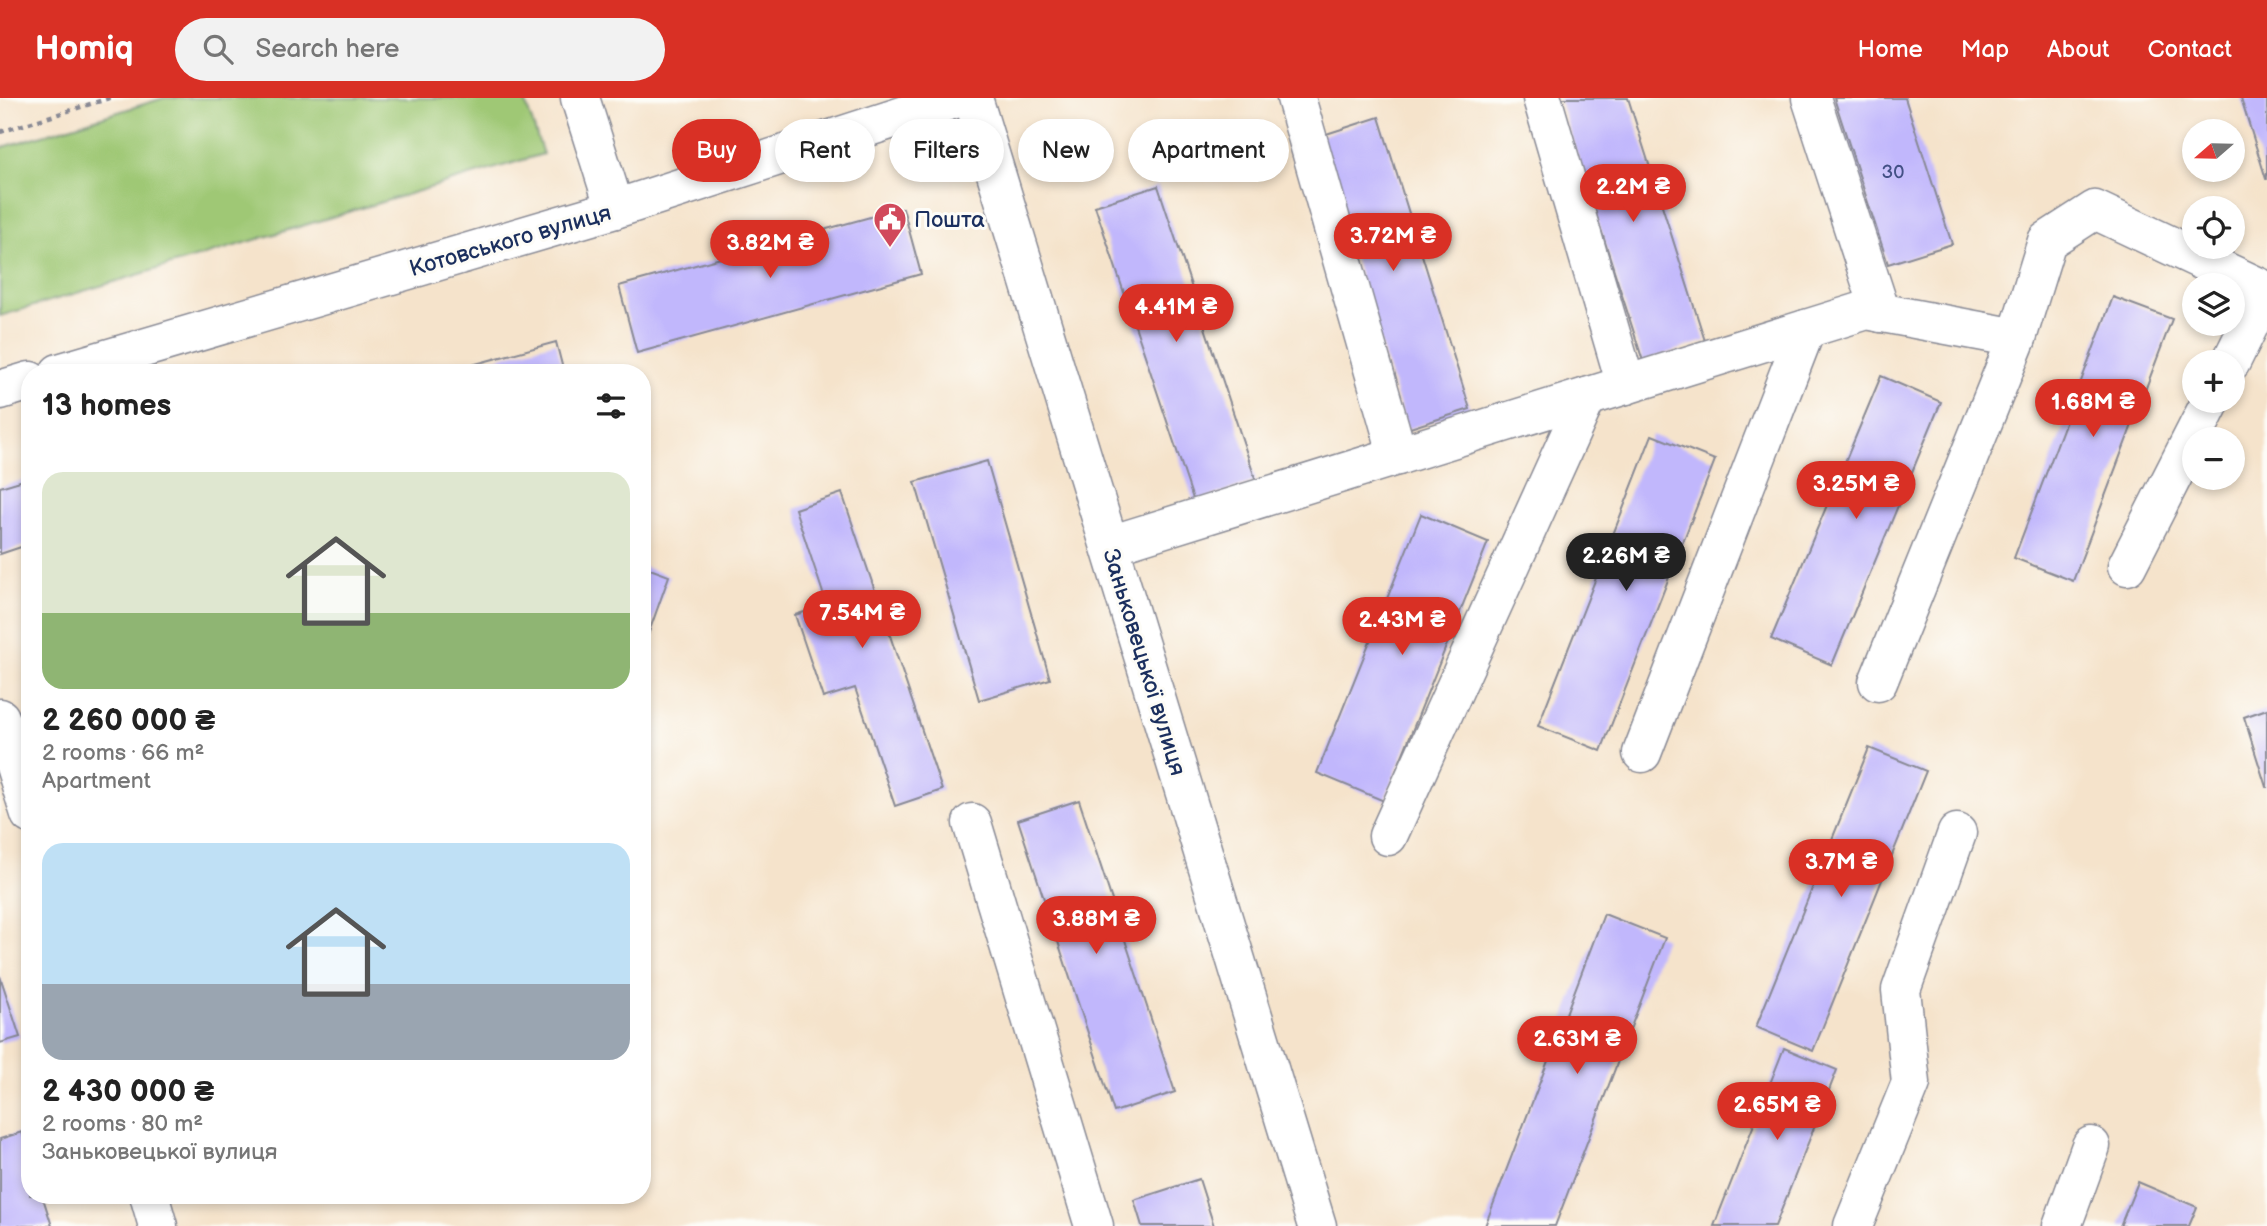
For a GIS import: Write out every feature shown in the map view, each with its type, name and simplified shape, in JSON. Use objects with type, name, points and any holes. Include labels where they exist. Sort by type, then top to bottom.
[{"type":"street","points":[[580,98],[615,209]]},
{"type":"street","name":"Котовського вулиця","points":[[89,364],[615,209],[958,98]]},
{"type":"street","name":"Заньковецької вулиця","points":[[973,98],[1317,1226]]},
{"type":"street","points":[[1296,98],[1398,456]]},
{"type":"street","points":[[1542,98],[1626,385]]},
{"type":"street","points":[[1811,98],[1881,313]]},
{"type":"street","points":[[1878,682],[2017,338],[2047,241],[2095,210],[2267,291],[2237,350]]},
{"type":"street","points":[[1110,545],[1867,310],[2017,338]]},
{"type":"street","points":[[1642,753],[1807,329]]},
{"type":"street","points":[[0,390],[21,384]]},
{"type":"street","points":[[1388,836],[1587,397]]},
{"type":"street","points":[[2127,566],[2205,413]]},
{"type":"street","points":[[0,718],[21,785]]},
{"type":"street","points":[[972,824],[1094,1226]]},
{"type":"street","points":[[1853,1226],[1911,1083],[1901,990],[1956,833]]},
{"type":"street","points":[[2062,1226],[2091,1146]]},
{"type":"street","points":[[152,1204],[158,1226]]},
{"type":"path","points":[[0,132],[110,98]]},
{"type":"green space","points":[[164,98],[524,98],[543,154],[0,316],[0,148]]},
{"type":"building","points":[[1559,98],[1628,98],[1705,341],[1643,361]]},
{"type":"building","points":[[1834,98],[1905,98],[1952,244],[1888,264]]},
{"type":"building","points":[[2241,98],[2267,98],[2267,179],[2266,179]]},
{"type":"building","points":[[1379,117],[1470,409],[1407,429],[1317,137]]},
{"type":"building","points":[[1158,186],[1256,481],[1194,502],[1095,206]]},
{"type":"building","points":[[903,208],[921,274],[637,353],[619,286]]},
{"type":"building","points":[[2113,297],[2172,319],[2073,581],[2014,558]]},
{"type":"building","points":[[556,342],[562,364],[475,364]]},
{"type":"building","points":[[1881,376],[1941,402],[1832,665],[1771,639]]},
{"type":"building","points":[[1652,435],[1715,460],[1601,751],[1538,726]]},
{"type":"building","points":[[987,461],[1050,679],[979,700],[915,482]]},
{"type":"building","points":[[21,481],[21,547],[0,554],[0,487]]},
{"type":"building","points":[[842,493],[942,790],[895,806],[855,688],[823,698],[795,615],[827,605],[795,509]]},
{"type":"building","points":[[1421,514],[1488,542],[1384,801],[1317,773]]},
{"type":"building","points":[[651,569],[669,576],[651,627]]},
{"type":"building","points":[[2267,709],[2267,787],[2266,787],[2244,717]]},
{"type":"building","points":[[1869,748],[1926,771],[1813,1051],[1756,1027]]},
{"type":"building","points":[[1079,800],[1175,1092],[1114,1112],[1018,820]]},
{"type":"building","points":[[1604,914],[1665,938],[1555,1226],[1485,1226]]},
{"type":"building","points":[[0,976],[20,1037],[0,1043]]},
{"type":"building","points":[[1784,1048],[1837,1070],[1775,1226],[1714,1226]]},
{"type":"building","points":[[21,1132],[21,1204],[45,1204],[52,1226],[0,1226],[0,1139]]},
{"type":"building","points":[[1199,1179],[1214,1226],[1142,1226],[1134,1200]]},
{"type":"building","points":[[2138,1182],[2197,1207],[2189,1226],[2120,1226]]},
{"type":"place","name":"Пошта","points":[[890,249]]}]
